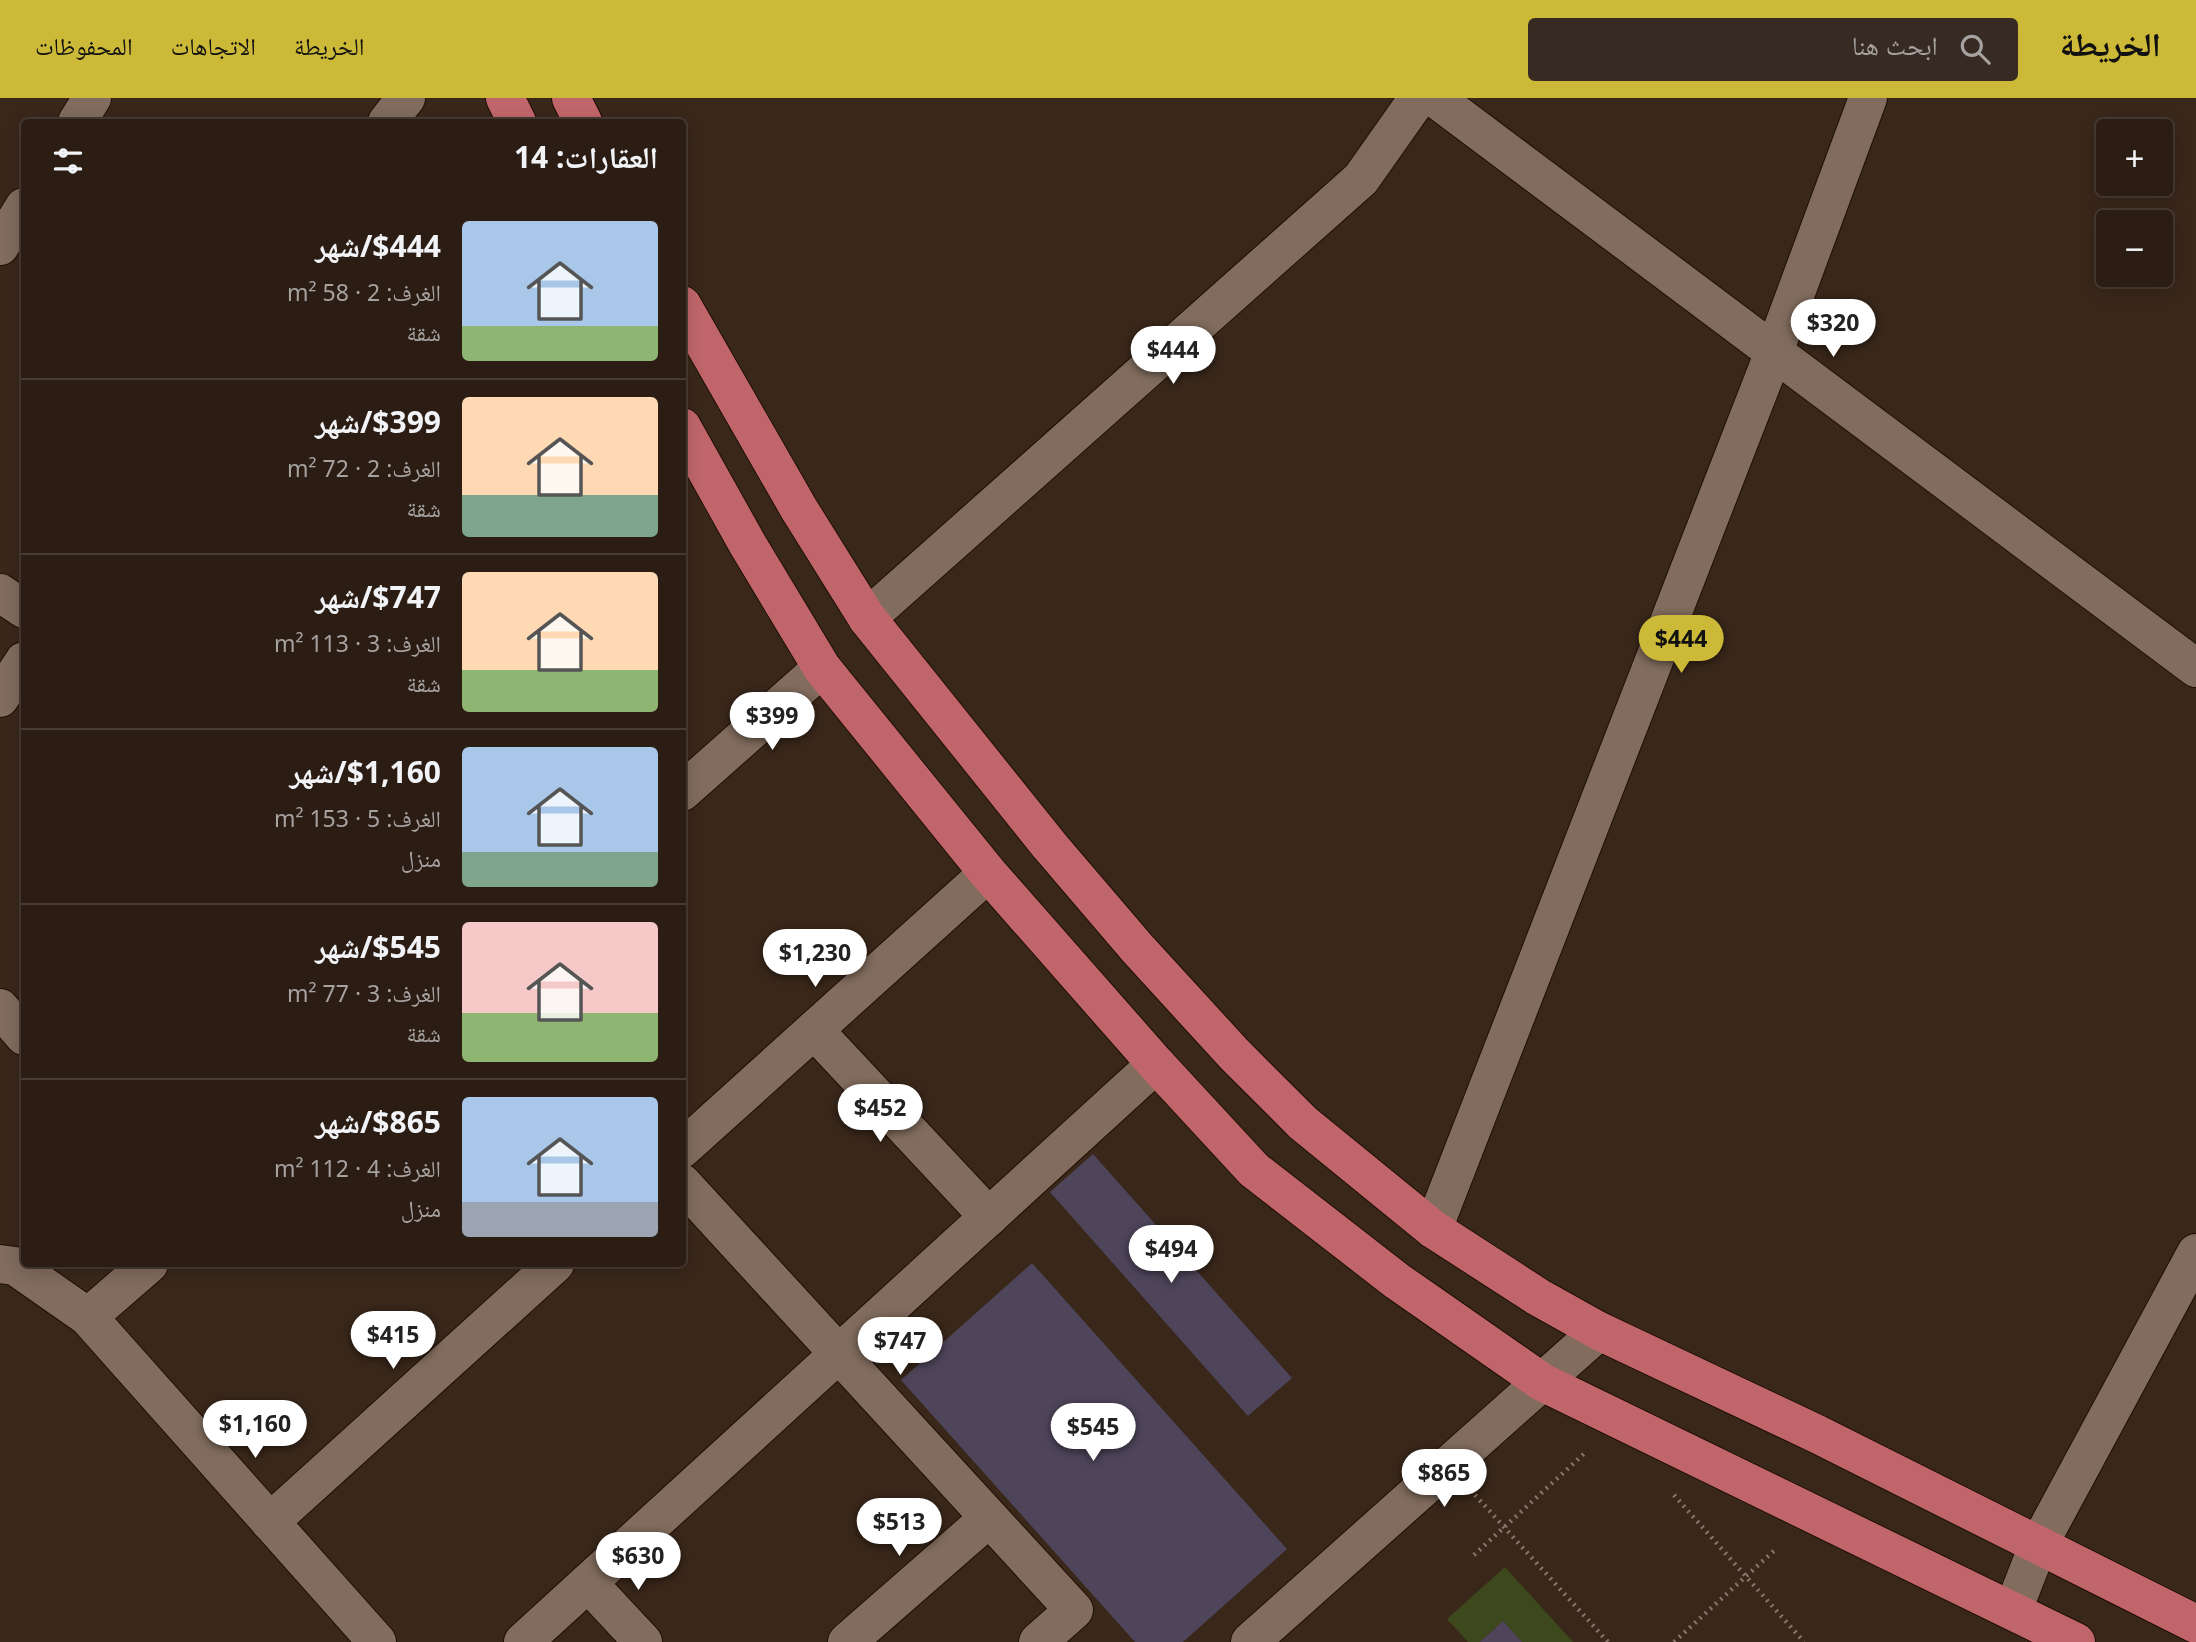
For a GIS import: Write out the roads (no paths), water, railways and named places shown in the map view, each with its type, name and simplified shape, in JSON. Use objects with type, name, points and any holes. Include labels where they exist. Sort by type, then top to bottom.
[{"type":"main road","points":[[505,98],[516,119]]},
{"type":"main road","points":[[571,98],[582,119]]},
{"type":"main road","points":[[686,311],[799,509],[867,618],[1049,845],[1137,947],[1225,1044],[1303,1123],[1433,1229],[1538,1297],[1599,1331],[1817,1434],[2196,1624]]},
{"type":"main road","points":[[686,434],[748,545],[822,668],[988,873],[1156,1064],[1254,1170],[1397,1282],[1542,1382],[2076,1642]]},
{"type":"street","points":[[79,119],[92,98]]},
{"type":"street","points":[[389,119],[406,98]]},
{"type":"street","points":[[867,618],[1361,179],[1418,98]]},
{"type":"street","points":[[1435,98],[2196,668]]},
{"type":"street","points":[[1433,1229],[1774,352],[1868,98]]},
{"type":"street","points":[[0,246],[21,212]]},
{"type":"street","points":[[0,593],[21,607]]},
{"type":"street","points":[[0,698],[21,668]]},
{"type":"street","points":[[686,788],[822,668]]},
{"type":"street","points":[[686,1145],[988,873]]},
{"type":"street","points":[[0,1008],[21,1032]]},
{"type":"street","points":[[814,1030],[989,1217]]},
{"type":"street","points":[[523,1642],[1156,1064]]},
{"type":"street","points":[[686,1187],[1074,1610],[1038,1642]]},
{"type":"street","points":[[2013,1610],[2038,1546],[2196,1253]]},
{"type":"street","points":[[0,1264],[15,1266],[88,1317],[377,1642]]},
{"type":"street","points":[[88,1317],[146,1267]]},
{"type":"street","points":[[270,1522],[552,1267]]},
{"type":"street","points":[[1250,1642],[1599,1331]]},
{"type":"street","points":[[847,1642],[989,1518]]},
{"type":"street","points":[[588,1583],[643,1642]]}]
